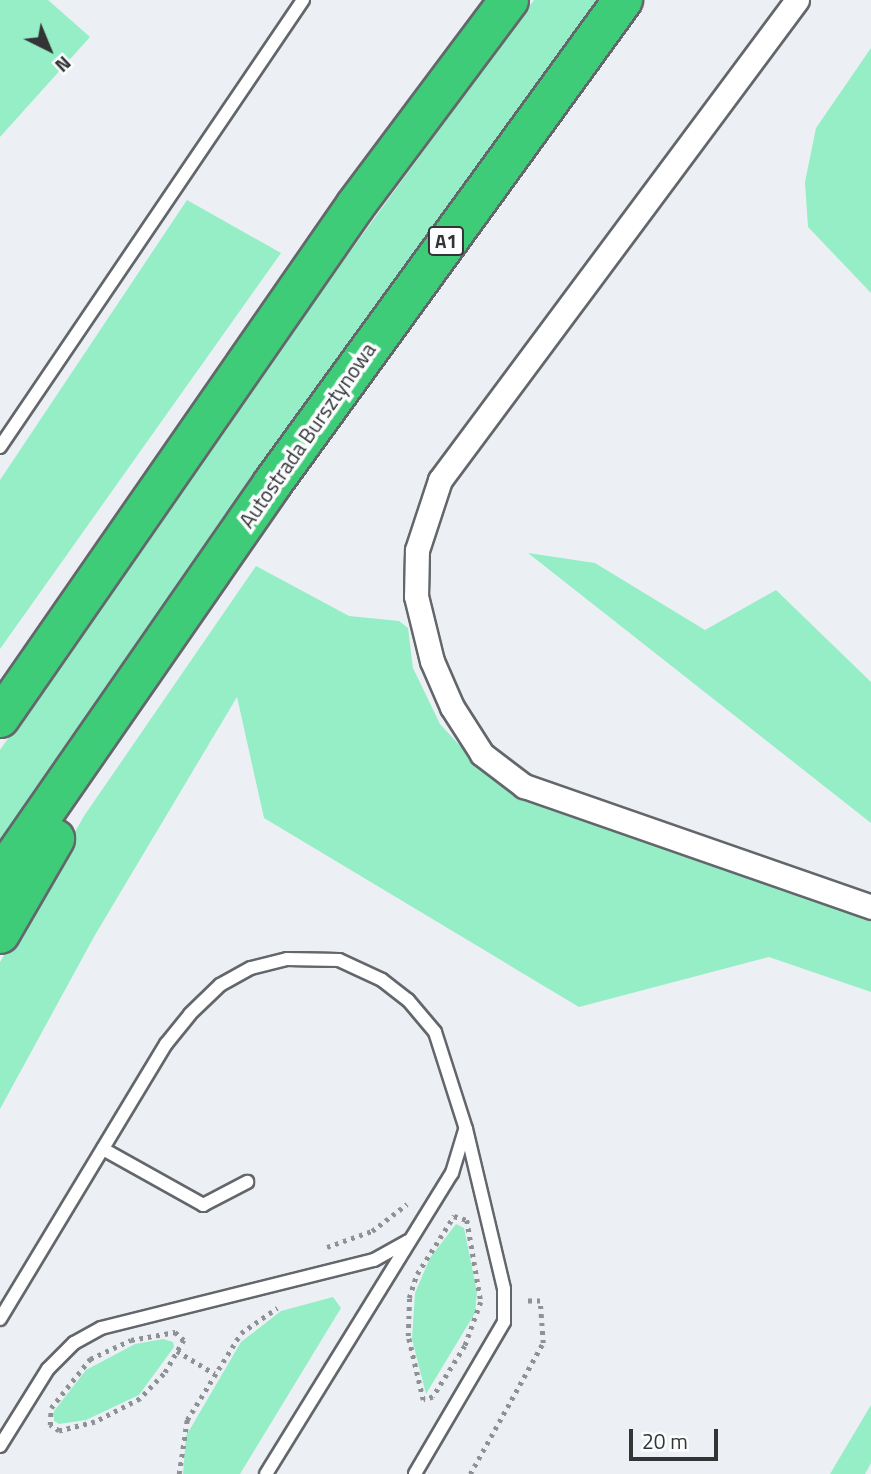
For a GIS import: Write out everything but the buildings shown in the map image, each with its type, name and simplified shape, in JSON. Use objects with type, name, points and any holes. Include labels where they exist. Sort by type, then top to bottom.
[{"type":"highway","points":[[0,718],[355,206],[509,0]]},
{"type":"highway","name":"Autostrada Bursztynowa","points":[[0,877],[272,484],[624,0]]},
{"type":"highway","points":[[0,677],[211,414]]},
{"type":"highway","points":[[0,934],[272,484]]},
{"type":"street","points":[[797,0],[440,480],[417,550],[416,596],[432,661],[452,706],[482,754],[524,786],[871,907]]},
{"type":"lane","points":[[0,447],[303,0]]},
{"type":"lane","points":[[0,1319],[166,1044],[190,1014],[220,985],[251,968],[287,959],[339,960],[382,980],[408,1000],[435,1031],[466,1129],[504,1302],[504,1322],[490,1351],[415,1474]]},
{"type":"lane","points":[[267,1474],[452,1173],[466,1129]]},
{"type":"lane","points":[[103,1149],[203,1205],[247,1182]]},
{"type":"lane","points":[[0,1446],[48,1369],[74,1343],[101,1328],[374,1260],[408,1241]]},
{"type":"path","points":[[454,1216],[467,1220],[481,1302],[466,1346],[433,1397],[423,1400],[408,1336],[409,1298],[417,1274],[454,1216]]},
{"type":"path","points":[[470,1474],[543,1343],[540,1301],[481,1302]]},
{"type":"path","points":[[179,1474],[187,1420],[215,1374],[248,1326],[286,1303]]},
{"type":"path","points":[[175,1332],[184,1340],[177,1351],[153,1388],[120,1413],[59,1431],[50,1425],[51,1408],[90,1359],[131,1340],[175,1332]]},
{"type":"path","points":[[177,1351],[215,1374]]},
{"type":"green space","points":[[0,0],[48,0],[90,37],[0,137]]},
{"type":"green space","points":[[534,0],[597,0],[283,432],[0,841],[0,750],[322,290]]},
{"type":"green space","points":[[871,48],[871,293],[808,227],[805,182],[816,128]]},
{"type":"green space","points":[[187,200],[281,253],[0,649],[0,480]]},
{"type":"green space","points":[[528,553],[595,563],[705,630],[776,590],[871,682],[871,823]]},
{"type":"green space","points":[[256,566],[349,616],[399,621],[408,628],[413,668],[440,724],[475,762],[514,791],[562,814],[871,918],[871,992],[769,957],[579,1007],[264,818],[237,697],[95,935],[0,1109],[0,962],[84,816]]},
{"type":"green space","points":[[456,1224],[464,1228],[477,1292],[475,1313],[426,1394],[412,1339],[415,1293],[430,1258]]},
{"type":"green space","points":[[333,1297],[341,1308],[240,1474],[183,1474],[186,1436],[241,1342],[281,1311]]},
{"type":"green space","points":[[163,1339],[173,1342],[174,1347],[139,1395],[86,1420],[59,1424],[54,1421],[54,1411],[86,1370],[135,1344]]},
{"type":"green space","points":[[871,1405],[871,1463],[865,1474],[830,1474]]}]
